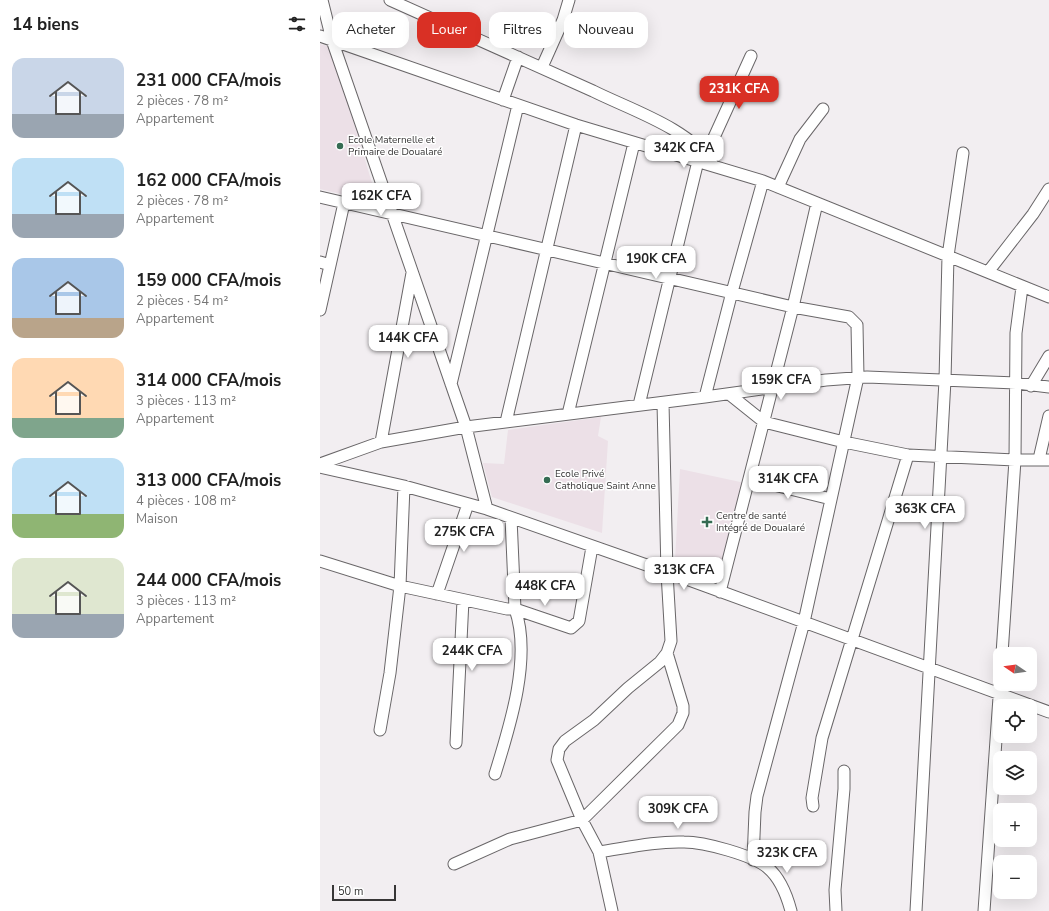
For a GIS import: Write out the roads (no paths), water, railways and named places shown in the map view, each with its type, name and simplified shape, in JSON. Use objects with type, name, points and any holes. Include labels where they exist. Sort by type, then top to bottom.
[{"type":"street","points":[[322,0],[332,40]]},
{"type":"street","points":[[390,0],[542,67],[663,124],[690,140],[702,158]]},
{"type":"street","points":[[542,67],[563,20],[569,0]]},
{"type":"street","points":[[320,36],[332,40]]},
{"type":"street","points":[[335,48],[466,427],[487,509]]},
{"type":"street","points":[[355,48],[576,125],[634,143],[702,158],[713,165],[763,181],[1049,297]]},
{"type":"street","points":[[639,405],[669,277],[702,158],[751,56]]},
{"type":"street","points":[[503,100],[518,57]]},
{"type":"street","points":[[451,384],[518,105]]},
{"type":"street","points":[[778,187],[800,139],[823,109]]},
{"type":"street","points":[[506,422],[548,250],[576,125]]},
{"type":"street","points":[[568,414],[634,143]]},
{"type":"street","points":[[916,911],[945,380],[948,256],[963,153]]},
{"type":"street","points":[[705,398],[732,292],[763,181]]},
{"type":"street","points":[[988,272],[1033,214],[1049,190]]},
{"type":"street","points":[[320,197],[605,262],[793,307],[849,317],[854,320],[857,325],[858,377],[804,622],[757,796],[753,860]]},
{"type":"street","points":[[320,310],[325,263],[344,203]]},
{"type":"street","points":[[720,592],[793,307],[817,203]]},
{"type":"street","points":[[381,442],[412,273]]},
{"type":"street","points":[[1002,647],[1015,460],[1016,333],[1022,287]]},
{"type":"street","points":[[1031,386],[1049,356]]},
{"type":"street","points":[[320,465],[381,442],[466,427],[705,398],[858,377],[1016,383],[1049,388]]},
{"type":"street","points":[[729,394],[764,422],[844,442],[908,455],[1015,460],[1044,459],[1049,416]]},
{"type":"street","points":[[612,911],[598,852],[582,820],[557,760],[559,749],[565,741],[594,720],[628,688],[660,662],[667,653],[671,641],[667,572],[663,402]]},
{"type":"street","points":[[813,806],[812,798],[822,738],[908,455]]},
{"type":"street","points":[[320,465],[487,509],[667,572],[804,622],[851,641],[929,668],[993,687]]},
{"type":"street","points":[[749,479],[831,500]]},
{"type":"street","points":[[380,730],[390,673],[400,586],[404,486]]},
{"type":"street","points":[[437,594],[468,504]]},
{"type":"street","points":[[495,774],[520,673],[521,635],[515,609],[511,518]]},
{"type":"street","points":[[320,561],[400,586],[507,609],[515,609],[571,628],[576,626],[579,621],[592,547]]},
{"type":"street","points":[[456,744],[463,600]]},
{"type":"street","points":[[454,864],[510,839],[582,820],[678,725],[683,713],[683,706],[667,653]]},
{"type":"street","points":[[984,911],[1000,691]]},
{"type":"street","points":[[1004,691],[1049,712]]},
{"type":"street","points":[[836,911],[835,890],[844,789],[844,771]]},
{"type":"street","points":[[598,852],[651,843],[684,842],[717,847],[753,860],[768,868],[779,882],[788,900],[791,911]]},
{"type":"place","name":"Ecole Maternelle et Primaire de Doualaré","points":[[340,146]]},
{"type":"place","name":"Ecole Privé Catholique Saint Anne","points":[[547,480]]},
{"type":"place","name":"Centre de santé Intégré de Doualaré","points":[[707,522]]}]
